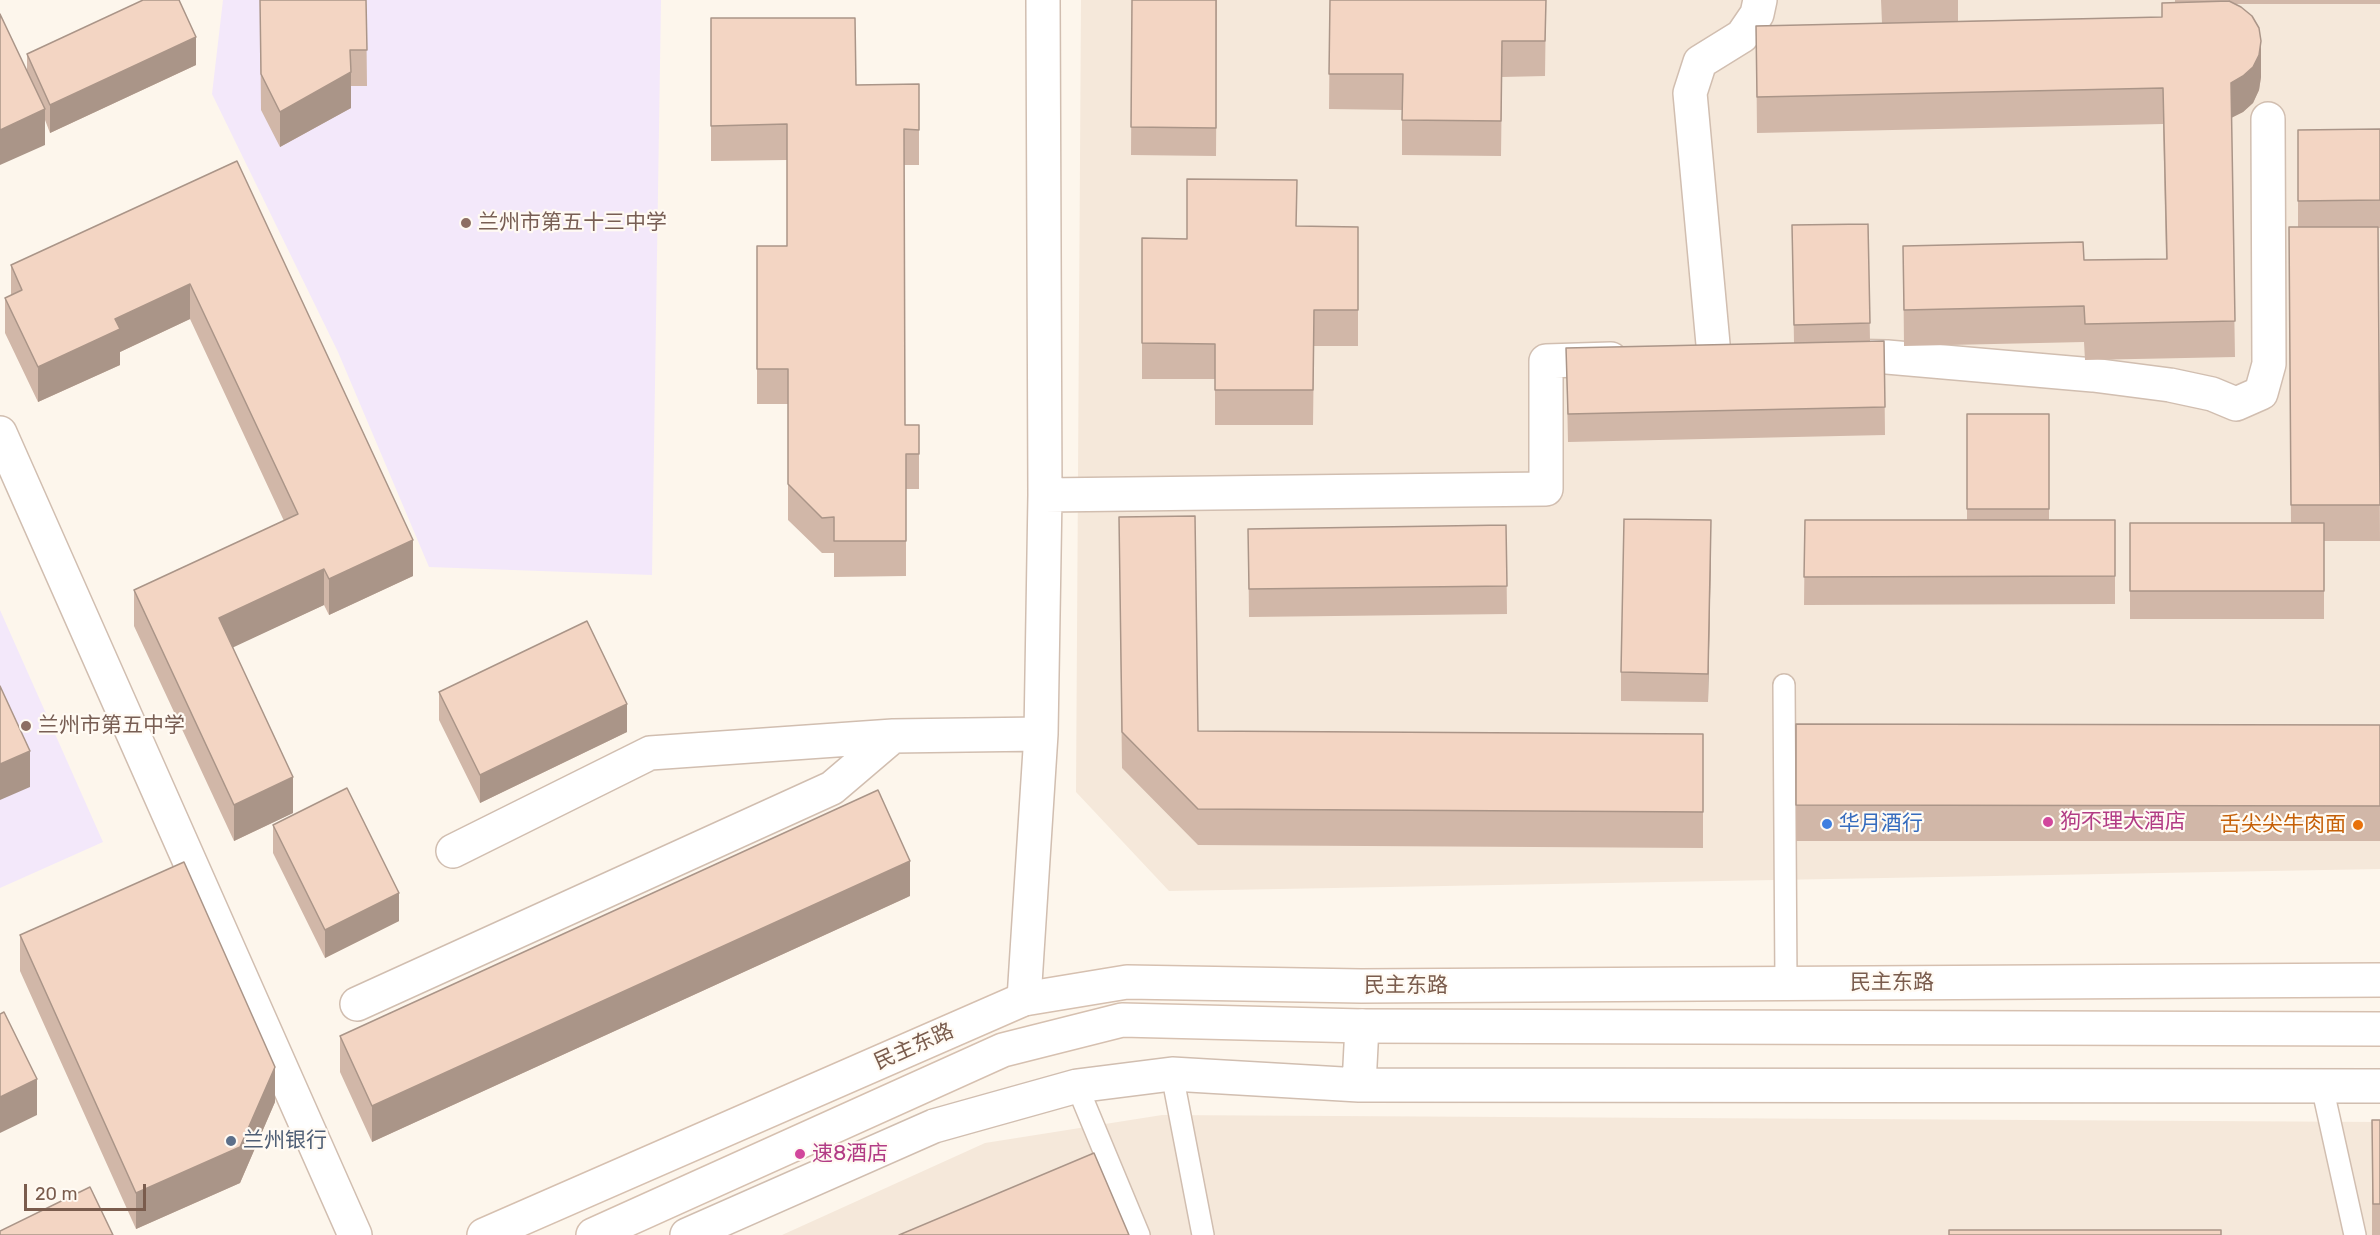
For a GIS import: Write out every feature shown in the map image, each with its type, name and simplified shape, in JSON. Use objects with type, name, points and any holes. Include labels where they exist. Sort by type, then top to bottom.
[{"type":"street","points":[[1024,999],[1041,734],[1045,495],[1043,0]]},
{"type":"street","points":[[1714,355],[1690,93],[1701,62],[1742,36],[1757,14],[1760,0]]},
{"type":"street","points":[[1806,356],[1887,357],[2093,375],[2170,385],[2212,394],[2236,404],[2261,393],[2270,364],[2279,248],[2268,119]]},
{"type":"street","points":[[1680,356],[1748,356]]},
{"type":"street","points":[[1045,495],[1546,489],[1546,361],[1635,358]]},
{"type":"street","points":[[0,432],[355,1235]]},
{"type":"street","points":[[453,850],[650,753],[893,736],[1041,734]]},
{"type":"street","points":[[357,1004],[832,788],[893,736]]},
{"type":"street","name":"民主东路","points":[[484,1235],[1024,999],[1127,982],[1361,986],[2380,980]]},
{"type":"street","name":"民主东路","points":[[593,1235],[1003,1050],[1122,1020],[1362,1026],[2380,1029]]},
{"type":"street","points":[[1359,1085],[1362,1026]]},
{"type":"street","points":[[687,1235],[934,1126],[1077,1086],[1172,1074],[1359,1085],[2380,1086]]},
{"type":"lane","points":[[1784,685],[1786,983]]},
{"type":"lane","points":[[1172,1074],[1203,1235]]},
{"type":"lane","points":[[1077,1086],[1139,1235]]},
{"type":"lane","points":[[2322,1086],[2355,1235]]},
{"type":"shaded area","name":"兰州市第五十三中学","points":[[223,0],[661,0],[652,575],[429,567],[338,352],[212,94]]},
{"type":"shaded area","points":[[1081,0],[2380,0],[2380,869],[1169,891],[1076,792]]},
{"type":"shaded area","name":"兰州市第五中学","points":[[0,610],[103,842],[0,888]]},
{"type":"shaded area","points":[[1162,1115],[2380,1122],[2380,1235],[782,1235],[985,1143]]},
{"type":"building","points":[[143,0],[179,0],[196,37],[50,105],[27,54]]},
{"type":"building","points":[[260,0],[366,0],[367,50],[350,50],[351,72],[280,112],[261,74]]},
{"type":"building","points":[[1132,0],[1216,0],[1216,128],[1131,127]]},
{"type":"building","points":[[1330,0],[1546,0],[1545,41],[1502,41],[1501,121],[1402,120],[1403,74],[1329,74]]},
{"type":"building","points":[[2229,1],[2252,16],[2259,28],[2261,41],[2259,55],[2253,67],[2231,83],[2235,321],[2085,324],[2084,306],[1904,310],[1903,246],[2083,242],[2084,260],[2167,259],[2163,88],[1757,97],[1756,26],[2162,17],[2162,3]]},
{"type":"building","points":[[0,14],[45,109],[0,130]]},
{"type":"building","points":[[711,18],[855,18],[856,85],[919,84],[919,130],[904,129],[905,425],[919,425],[919,454],[906,454],[906,541],[834,541],[834,517],[822,518],[788,484],[788,369],[757,369],[757,246],[787,246],[787,124],[711,126]]},
{"type":"building","points":[[2380,129],[2380,200],[2298,201],[2298,130]]},
{"type":"building","points":[[237,161],[413,540],[329,579],[324,569],[219,618],[293,777],[234,805],[134,590],[298,514],[190,284],[115,319],[120,329],[38,367],[5,298],[22,290],[11,265]]},
{"type":"building","points":[[1187,179],[1297,180],[1296,226],[1358,227],[1358,310],[1314,310],[1313,390],[1215,390],[1215,344],[1142,343],[1142,238],[1187,239]]},
{"type":"building","points":[[1868,224],[1870,323],[1794,325],[1792,225]]},
{"type":"building","points":[[2289,227],[2378,227],[2380,505],[2291,505]]},
{"type":"building","points":[[1884,341],[1885,407],[1568,414],[1566,348]]},
{"type":"building","points":[[1967,414],[2049,414],[2049,509],[1967,509]]},
{"type":"building","points":[[1195,516],[1198,731],[1703,734],[1703,812],[1198,809],[1122,732],[1119,517]]},
{"type":"building","points":[[1624,519],[1711,520],[1708,674],[1621,672]]},
{"type":"building","points":[[1805,520],[2115,520],[2115,576],[1804,577]]},
{"type":"building","points":[[2130,523],[2324,523],[2324,591],[2130,591]]},
{"type":"building","points":[[1506,525],[1507,586],[1249,589],[1248,529]]},
{"type":"building","points":[[587,621],[627,704],[480,775],[439,692]]},
{"type":"building","points":[[0,686],[30,751],[0,764]]},
{"type":"building","points":[[1796,724],[2380,725],[2380,806],[1796,805]]},
{"type":"building","points":[[347,788],[399,893],[325,930],[273,825]]},
{"type":"building","points":[[878,790],[910,861],[372,1106],[340,1036]]},
{"type":"building","points":[[184,862],[275,1067],[240,1147],[136,1193],[20,935]]},
{"type":"building","points":[[4,1012],[37,1079],[0,1097],[0,1014]]},
{"type":"building","points":[[2372,1120],[2380,1120],[2380,1204],[2373,1204]]},
{"type":"building","points":[[1094,1153],[1129,1235],[899,1235]]},
{"type":"building","points":[[90,1187],[113,1235],[0,1235],[0,1231]]},
{"type":"building","points":[[1949,1230],[2221,1230],[2221,1235],[1949,1235]]},
{"type":"place","name":"兰州市第五十三中学","points":[[466,223]]},
{"type":"place","name":"兰州市第五中学","points":[[26,726]]},
{"type":"place","name":"狗不理大酒店","points":[[2048,822]]},
{"type":"place","name":"华月酒行","points":[[1827,824]]},
{"type":"place","name":"舌尖尖牛肉面","points":[[2358,825]]},
{"type":"place","name":"兰州银行","points":[[231,1141]]},
{"type":"place","name":"速8酒店","points":[[800,1154]]}]
